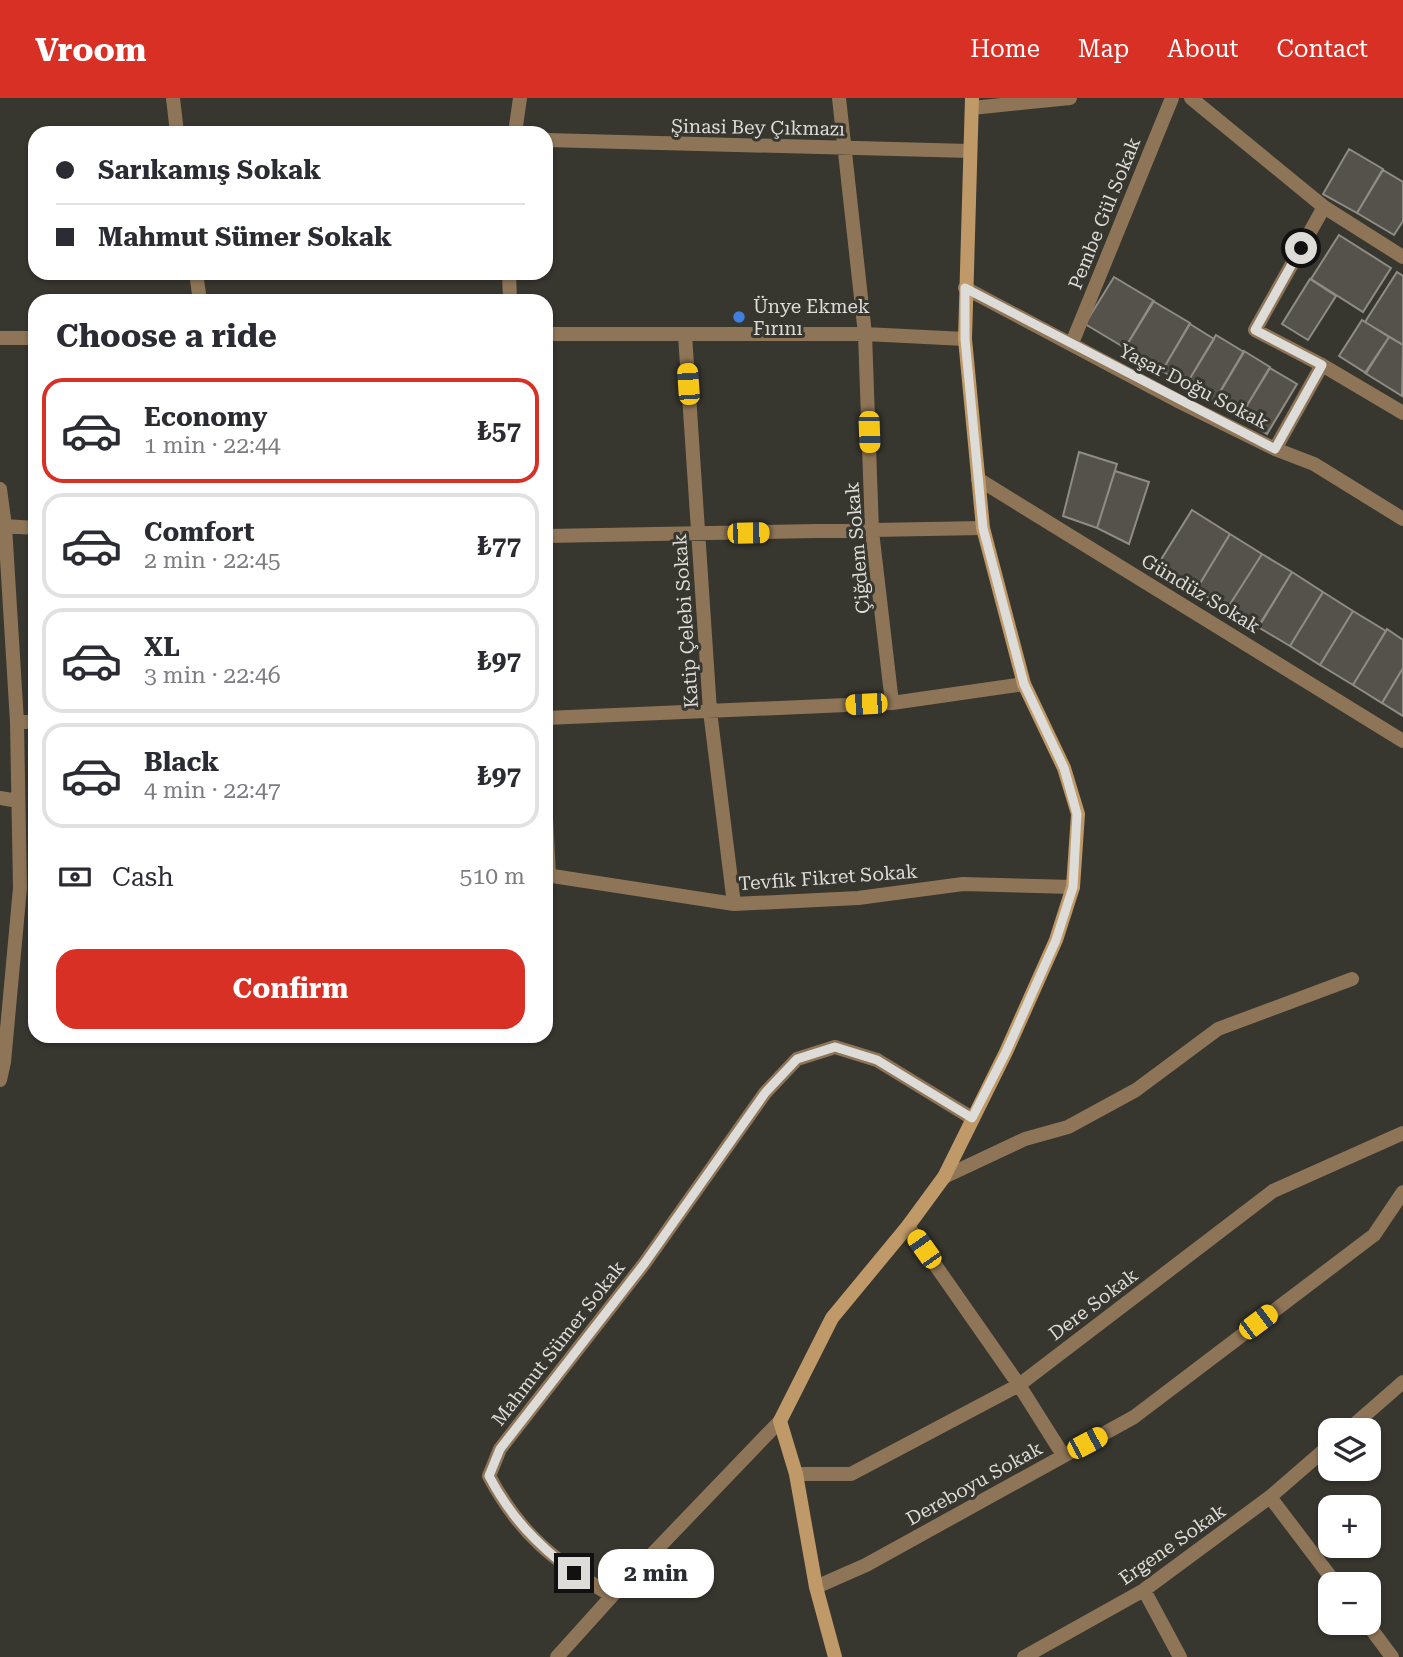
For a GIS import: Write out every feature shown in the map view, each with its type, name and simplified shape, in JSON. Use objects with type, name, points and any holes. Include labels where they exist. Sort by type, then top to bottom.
[{"type":"street","points":[[173,98],[176,126]]},
{"type":"street","points":[[516,126],[520,98]]},
{"type":"street","name":"Çiğdem Sokak","points":[[839,98],[865,334],[872,531],[892,703]]},
{"type":"street","points":[[557,1657],[780,1421],[832,1318],[908,1226],[944,1177],[1006,1052],[1056,940],[1073,887],[1077,814],[1064,768],[1024,684],[983,528],[965,339],[965,288],[972,103],[1070,98]]},
{"type":"street","name":"Pembe Gül Sokak","points":[[1072,344],[1172,98]]},
{"type":"street","points":[[1191,98],[1324,207],[1403,257]]},
{"type":"street","name":"Şinasi Bey Çıkmazı","points":[[553,140],[970,151]]},
{"type":"street","points":[[1324,207],[1255,330],[1322,365],[1403,413]]},
{"type":"street","name":"Yaşar Doğu Sokak","points":[[965,288],[1275,449],[1314,464],[1403,519]]},
{"type":"street","points":[[553,334],[865,334],[965,339]]},
{"type":"street","name":"Katip Çelebi Sokak","points":[[685,334],[710,711],[734,904]]},
{"type":"street","points":[[0,338],[28,338]]},
{"type":"street","points":[[1275,449],[1322,365]]},
{"type":"street","name":"Gündüz Sokak","points":[[978,479],[1403,741]]},
{"type":"street","points":[[0,489],[5,526],[17,722],[18,801],[28,889],[0,1080]]},
{"type":"street","points":[[5,526],[28,528]]},
{"type":"street","points":[[553,536],[983,528]]},
{"type":"street","points":[[553,718],[892,703],[1024,684]]},
{"type":"street","points":[[17,722],[28,722]]},
{"type":"street","points":[[0,797],[18,801]]},
{"type":"street","name":"Tevfik Fikret Sokak","points":[[553,876],[734,904],[858,898],[963,884],[1073,887]]},
{"type":"street","points":[[944,1177],[1024,1139],[1068,1127],[1136,1090],[1218,1029],[1352,979]]},
{"type":"street","name":"Mahmut Sümer Sokak","points":[[612,1596],[574,1573],[540,1546],[504,1505],[489,1476],[500,1449],[644,1264],[765,1093],[797,1059],[835,1047],[877,1060],[972,1118]]},
{"type":"street","name":"Dere Sokak","points":[[796,1474],[851,1475],[1019,1385],[1273,1191],[1403,1133]]},
{"type":"street","name":"Dereboyu Sokak","points":[[816,1587],[866,1565],[1134,1417],[1374,1235],[1403,1192]]},
{"type":"street","points":[[908,1226],[1019,1385],[1063,1455]]},
{"type":"street","points":[[1362,1418],[1403,1382]]},
{"type":"street","points":[[780,1421],[796,1474],[816,1587],[835,1657]]},
{"type":"street","name":"Ergene Sokak","points":[[1024,1657],[1144,1590],[1270,1497],[1318,1455]]},
{"type":"street","points":[[1270,1497],[1327,1572]]},
{"type":"street","points":[[1144,1590],[1180,1657]]},
{"type":"street","points":[[1376,1635],[1392,1657]]},
{"type":"building","points":[[1349,149],[1383,169],[1357,213],[1323,194]]},
{"type":"building","points":[[1383,170],[1403,182],[1403,221],[1394,235],[1357,213]]},
{"type":"building","points":[[1339,235],[1391,268],[1363,312],[1311,279]]},
{"type":"building","points":[[1397,272],[1403,276],[1403,345],[1365,322]]},
{"type":"building","points":[[1114,277],[1154,301],[1125,348],[1085,324]]},
{"type":"building","points":[[1310,279],[1336,296],[1308,340],[1282,324]]},
{"type":"building","points":[[1153,301],[1190,323],[1162,371],[1125,348]]},
{"type":"building","points":[[1362,320],[1389,337],[1366,373],[1339,356]]},
{"type":"building","points":[[1190,324],[1214,339],[1186,385],[1162,371]]},
{"type":"building","points":[[1216,335],[1244,352],[1214,402],[1186,385]]},
{"type":"building","points":[[1389,337],[1403,345],[1402,396],[1365,373]]},
{"type":"building","points":[[1244,351],[1270,367],[1240,417],[1214,402]]},
{"type":"building","points":[[1270,368],[1297,384],[1267,434],[1240,417]]},
{"type":"building","points":[[1079,452],[1117,464],[1097,528],[1063,516]]},
{"type":"building","points":[[1115,471],[1149,482],[1129,544],[1097,528]]},
{"type":"building","points":[[1192,510],[1230,534],[1196,590],[1157,566]]},
{"type":"building","points":[[1230,534],[1262,554],[1227,609],[1196,590]]},
{"type":"building","points":[[1262,554],[1292,572],[1258,628],[1227,609]]},
{"type":"building","points":[[1292,572],[1323,592],[1290,646],[1258,627]]},
{"type":"building","points":[[1323,592],[1353,611],[1320,665],[1290,646]]},
{"type":"building","points":[[1353,611],[1386,631],[1353,685],[1320,665]]},
{"type":"building","points":[[1387,629],[1403,640],[1403,668],[1382,703],[1353,685]]},
{"type":"building","points":[[1403,668],[1403,716],[1382,703]]},
{"type":"place","name":"Ünye Ekmek Fırını","points":[[739,317]]},
{"type":"route","points":[[574,1573],[540,1546],[504,1505],[489,1476],[500,1449],[644,1264],[765,1093],[797,1059],[835,1047],[877,1060],[972,1118],[1006,1052],[1056,940],[1073,887],[1077,814],[1064,768],[1024,684],[983,528],[965,339],[965,288],[1275,449],[1322,365],[1255,330],[1301,248]]}]
